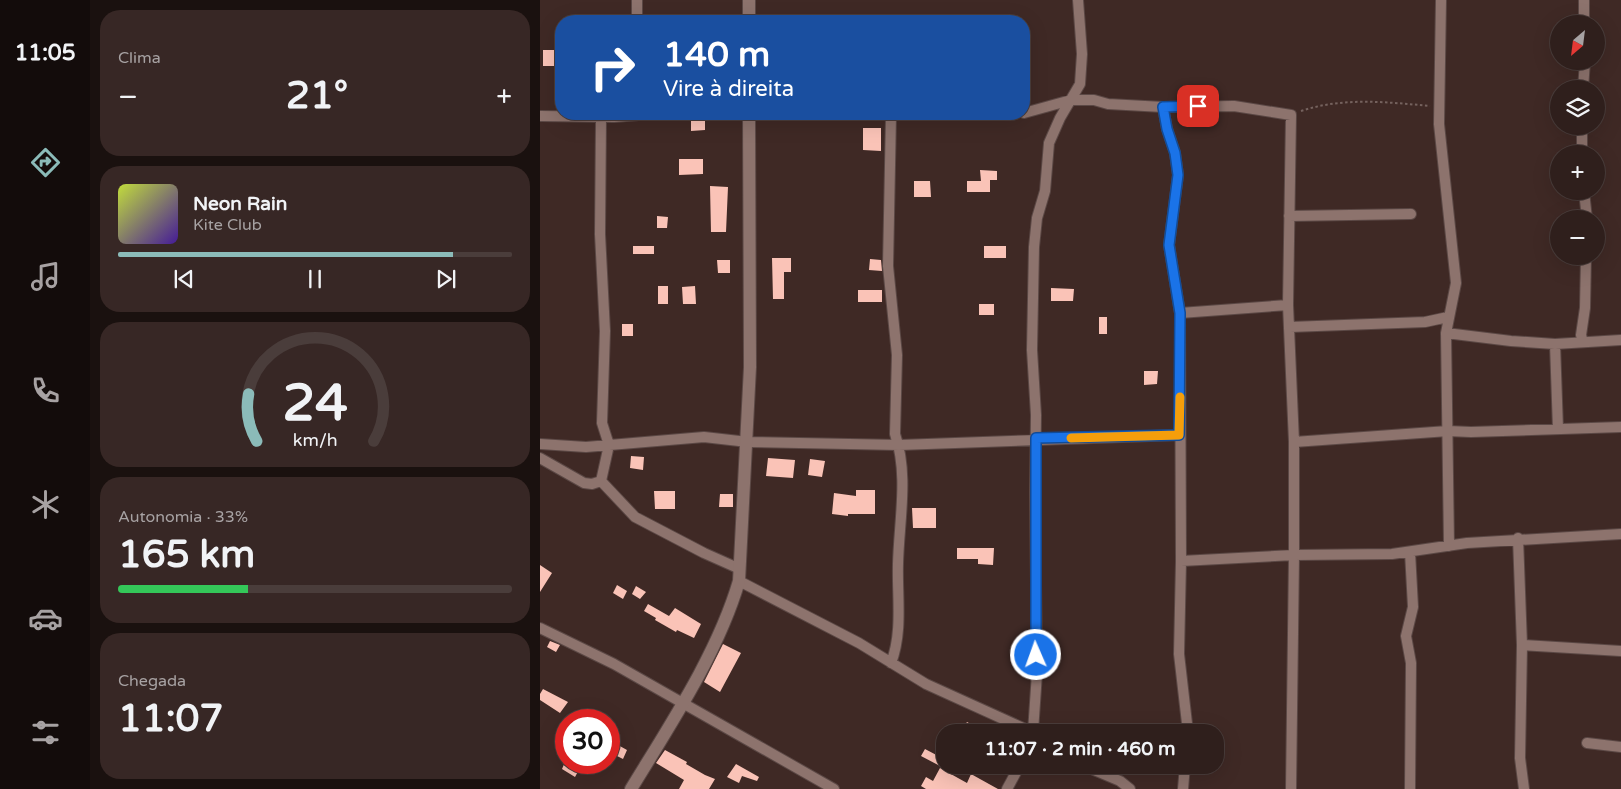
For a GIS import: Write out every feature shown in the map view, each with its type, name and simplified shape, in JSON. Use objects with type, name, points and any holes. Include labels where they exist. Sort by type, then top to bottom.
[{"type":"street","points":[[637,0],[637,15]]},
{"type":"street","points":[[749,0],[749,15]]},
{"type":"street","points":[[1033,724],[1037,673],[1036,438],[1032,350],[1035,233],[1045,191],[1049,143],[1060,118],[1080,84],[1082,54],[1078,0]]},
{"type":"street","points":[[1440,0],[1442,161],[1450,244],[1455,258],[1455,275],[1446,332],[1449,546]]},
{"type":"street","points":[[1584,0],[1584,15]]},
{"type":"street","points":[[1030,111],[1072,100],[1094,100],[1108,104],[1163,107],[1234,106],[1291,115],[1288,305],[1294,442],[1291,789]]},
{"type":"street","points":[[1163,107],[1167,129],[1175,153],[1178,175],[1169,245],[1180,313],[1181,561],[1179,654],[1187,724]]},
{"type":"street","points":[[540,116],[555,116]]},
{"type":"street","points":[[601,120],[600,234],[605,331],[602,423],[609,445],[601,481]]},
{"type":"street","points":[[631,789],[683,703],[732,606],[740,575],[748,442],[751,325],[749,120]]},
{"type":"street","points":[[891,120],[888,266],[897,355],[895,434],[899,445],[902,478],[898,637],[891,663]]},
{"type":"street","points":[[1289,216],[1411,214]]},
{"type":"street","points":[[1583,342],[1581,335],[1585,308],[1586,265]]},
{"type":"street","points":[[1180,313],[1288,305]]},
{"type":"street","points":[[1290,327],[1425,322],[1448,317]]},
{"type":"street","points":[[1446,332],[1511,341],[1555,344],[1621,340]]},
{"type":"street","points":[[1555,344],[1558,429]]},
{"type":"street","points":[[1294,442],[1448,431],[1621,427]]},
{"type":"street","points":[[540,444],[586,447],[704,437],[748,442],[899,445],[1036,438],[1179,435]]},
{"type":"street","points":[[540,458],[584,483],[592,484],[601,481]]},
{"type":"street","points":[[601,481],[628,512],[859,643],[926,684],[1014,724]]},
{"type":"street","points":[[1181,561],[1294,555],[1410,552],[1518,538],[1621,534]]},
{"type":"street","points":[[1518,538],[1522,645],[1520,758],[1524,789]]},
{"type":"street","points":[[1410,552],[1413,607],[1406,636],[1411,663],[1410,789]]},
{"type":"street","points":[[540,628],[614,664],[834,789]]},
{"type":"street","points":[[1522,645],[1621,651]]},
{"type":"street","points":[[1587,743],[1621,747]]},
{"type":"street","points":[[1007,789],[1015,774]]},
{"type":"street","points":[[1103,774],[1120,781],[1130,789]]},
{"type":"street","points":[[1183,789],[1184,774]]},
{"type":"path","points":[[1291,115],[1323,105],[1364,101],[1440,106]]},
{"type":"building","points":[[543,50],[555,50],[555,66],[543,66]]},
{"type":"building","points":[[691,121],[705,121],[705,130],[691,131]]},
{"type":"building","points":[[863,128],[881,128],[881,151],[863,150]]},
{"type":"building","points":[[679,159],[703,159],[703,174],[679,175]]},
{"type":"building","points":[[980,170],[997,171],[997,180],[990,180],[990,192],[967,192],[967,181],[981,181]]},
{"type":"building","points":[[914,181],[930,181],[931,197],[914,197]]},
{"type":"building","points":[[710,186],[728,187],[726,232],[711,232]]},
{"type":"building","points":[[657,216],[668,217],[667,228],[657,228]]},
{"type":"building","points":[[633,246],[654,246],[654,254],[633,254]]},
{"type":"building","points":[[984,246],[1006,246],[1006,258],[984,258]]},
{"type":"building","points":[[772,258],[791,258],[791,272],[784,272],[784,299],[773,299]]},
{"type":"building","points":[[870,259],[881,260],[882,271],[869,270]]},
{"type":"building","points":[[717,260],[730,260],[730,273],[718,273]]},
{"type":"building","points":[[658,286],[668,286],[668,304],[658,304]]},
{"type":"building","points":[[695,286],[696,304],[683,304],[682,287]]},
{"type":"building","points":[[1051,288],[1074,289],[1073,301],[1051,301]]},
{"type":"building","points":[[858,290],[882,290],[882,302],[858,302]]},
{"type":"building","points":[[979,304],[994,304],[994,315],[979,315]]},
{"type":"building","points":[[1099,317],[1107,317],[1107,334],[1099,334]]},
{"type":"building","points":[[622,324],[633,324],[633,336],[622,336]]},
{"type":"building","points":[[1144,371],[1158,371],[1157,384],[1144,385]]},
{"type":"building","points":[[631,456],[644,457],[643,470],[630,468]]},
{"type":"building","points":[[768,458],[795,460],[793,478],[766,476]]},
{"type":"building","points":[[810,459],[825,461],[822,477],[808,475]]},
{"type":"building","points":[[856,490],[875,490],[875,514],[848,514],[848,516],[832,514],[834,493],[856,496]]},
{"type":"building","points":[[654,491],[675,491],[675,509],[655,509]]},
{"type":"building","points":[[720,494],[733,494],[733,507],[719,507]]},
{"type":"building","points":[[912,508],[936,508],[936,528],[913,528]]},
{"type":"building","points":[[957,548],[994,548],[993,565],[978,564],[978,559],[957,559]]},
{"type":"building","points":[[540,565],[552,573],[540,592]]},
{"type":"building","points":[[617,585],[627,591],[623,599],[613,593]]},
{"type":"building","points":[[636,586],[646,592],[640,599],[632,594]]},
{"type":"building","points":[[648,604],[669,616],[675,608],[701,624],[694,638],[677,630],[676,632],[655,620],[656,618],[644,611]]},
{"type":"building","points":[[550,641],[560,645],[556,652],[547,647]]},
{"type":"building","points":[[723,644],[741,653],[720,692],[704,682]]},
{"type":"building","points":[[543,689],[568,702],[563,709],[555,710],[540,700],[540,694]]},
{"type":"building","points":[[620,746],[627,750],[623,759],[620,758]]},
{"type":"building","points":[[925,749],[936,755],[936,764],[921,756]]},
{"type":"building","points":[[665,750],[687,762],[686,764],[715,779],[709,789],[679,789],[684,780],[656,763]]},
{"type":"building","points":[[736,764],[759,777],[757,781],[742,776],[739,783],[727,777]]},
{"type":"building","points":[[937,774],[951,774],[967,783],[971,774],[998,789],[926,789],[921,786],[926,777],[933,781]]},
{"type":"slow traffic","points":[[1071,438],[1179,435],[1180,397]]},
{"type":"route","points":[[1036,655],[1034,492],[1036,438],[1179,435],[1181,388],[1180,313],[1169,245],[1178,175],[1173,142],[1167,129],[1163,107],[1198,106]]}]
